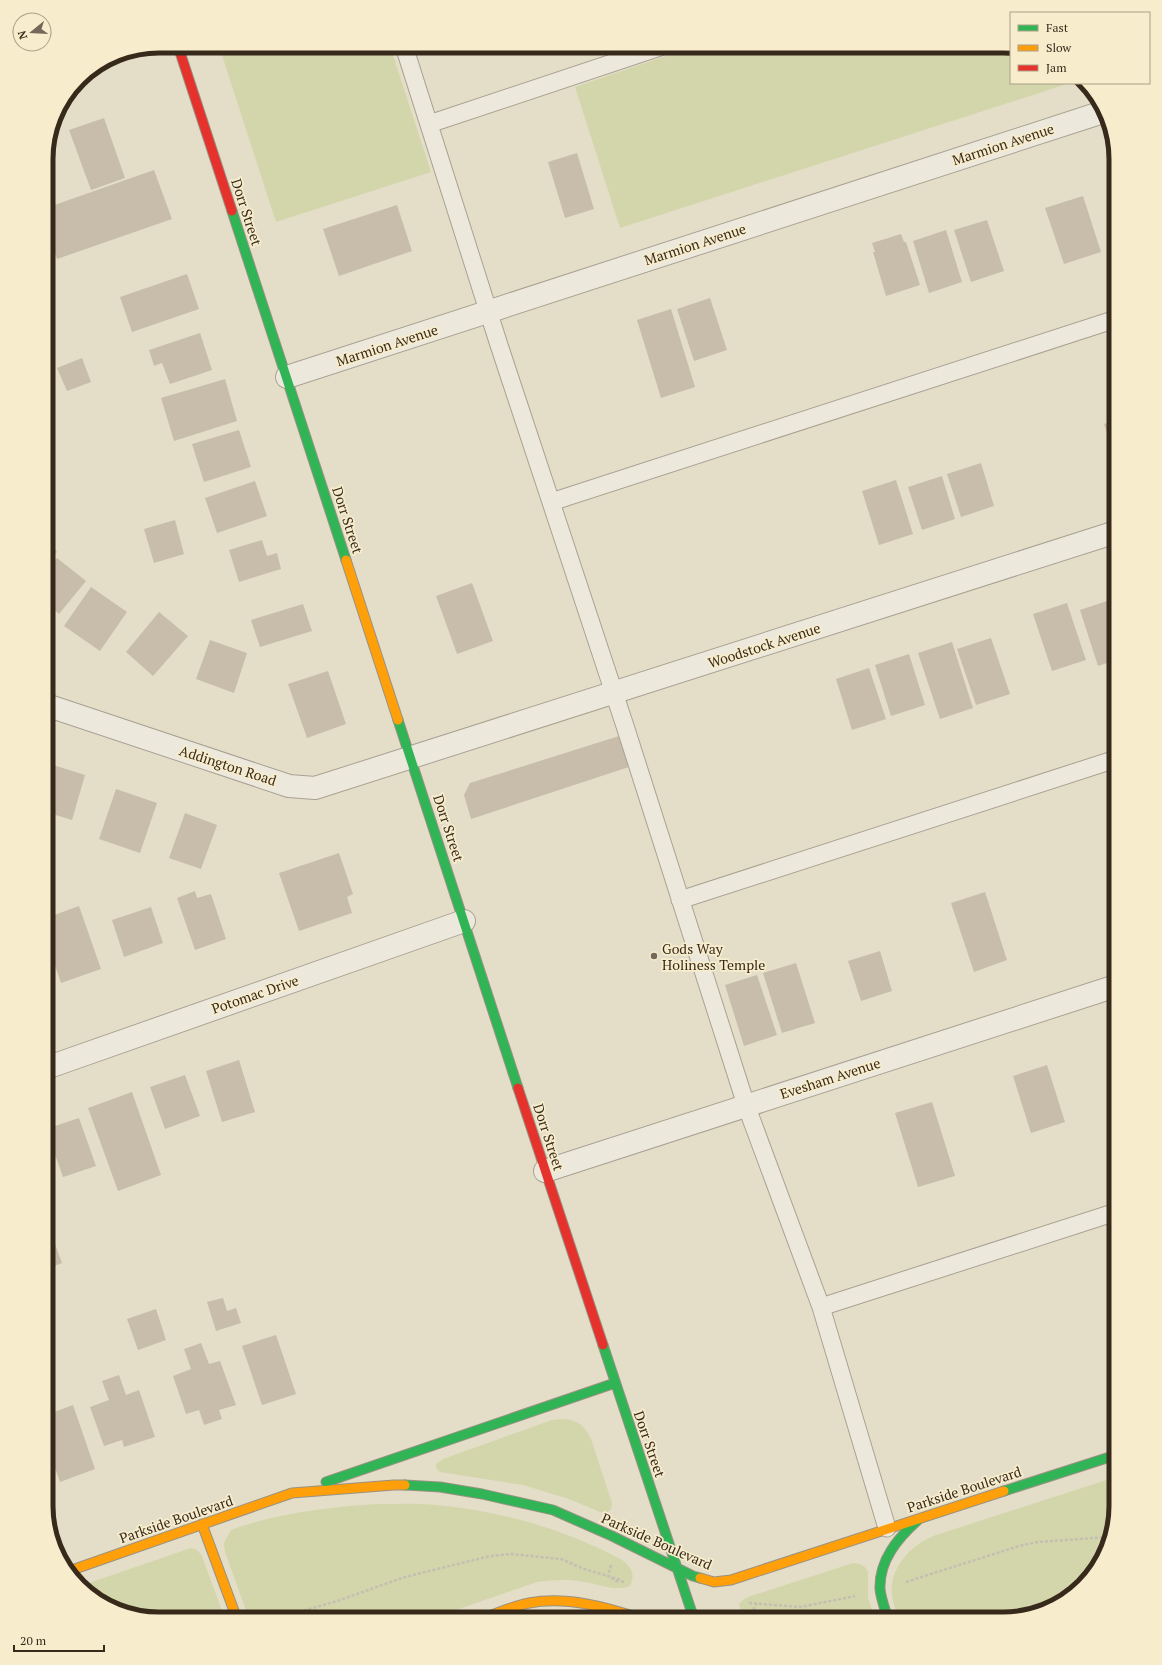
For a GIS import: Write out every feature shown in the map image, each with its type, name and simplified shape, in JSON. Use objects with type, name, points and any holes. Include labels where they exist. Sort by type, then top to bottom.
[{"type":"street","name":"Dorr Street","points":[[180,53],[412,759],[545,1171],[692,1612]]},
{"type":"street","name":"Marmion Avenue","points":[[287,377],[1099,113]]},
{"type":"street","name":"Woodstock Avenue","points":[[412,759],[1109,534]]},
{"type":"street","name":"Addington Road","points":[[53,707],[289,786],[315,788],[412,759]]},
{"type":"street","name":"Potomac Drive","points":[[53,1066],[464,921]]},
{"type":"street","name":"Evesham Avenue","points":[[545,1171],[1109,988]]},
{"type":"street","name":"Parkside Boulevard","points":[[74,1569],[615,1383]]},
{"type":"street","name":"Parkside Boulevard","points":[[292,1493],[394,1485],[440,1487],[482,1494],[553,1510],[612,1536],[693,1576],[714,1582],[731,1580],[886,1528],[1109,1457]]},
{"type":"street","points":[[886,1612],[880,1589],[881,1571],[884,1560],[898,1539],[922,1517]]},
{"type":"street","points":[[202,1524],[234,1612]]},
{"type":"street","points":[[503,1612],[534,1602],[562,1602],[596,1606],[617,1612]]},
{"type":"lane","points":[[406,53],[489,312],[615,693],[746,1105],[821,1306],[886,1528]]},
{"type":"lane","points":[[429,124],[642,53]]},
{"type":"lane","points":[[551,502],[1109,321]]},
{"type":"lane","points":[[680,900],[1109,761]]},
{"type":"lane","points":[[821,1306],[1109,1214]]},
{"type":"path","points":[[612,1562],[608,1576],[628,1589]]},
{"type":"path","points":[[752,1600],[756,1604],[752,1612]]},
{"type":"green space","points":[[221,53],[392,53],[431,172],[276,222]]},
{"type":"green space","points":[[675,53],[1010,53],[1010,84],[1067,84],[620,228],[575,87]]},
{"type":"green space","points":[[563,1419],[580,1424],[591,1439],[612,1503],[611,1509],[607,1513],[600,1512],[569,1499],[523,1485],[440,1472],[436,1468],[436,1464],[443,1459],[552,1420]]},
{"type":"green space","points":[[1109,1479],[1108,1520],[1101,1547],[1095,1559],[1087,1571],[1068,1590],[1044,1604],[1017,1611],[1003,1612],[897,1612],[892,1595],[892,1585],[898,1566],[919,1544],[936,1535]]},
{"type":"green space","points":[[378,1504],[436,1505],[484,1512],[532,1523],[578,1539],[622,1560],[632,1571],[632,1582],[630,1586],[624,1588],[613,1588],[573,1580],[537,1582],[450,1612],[246,1612],[225,1552],[224,1543],[231,1530],[285,1515],[341,1507]]},
{"type":"green space","points":[[191,1548],[197,1550],[202,1556],[222,1612],[145,1611],[118,1604],[106,1598],[87,1584]]},
{"type":"green space","points":[[853,1563],[860,1564],[865,1567],[868,1572],[868,1598],[873,1612],[741,1612],[739,1604],[744,1599]]},
{"type":"building","points":[[104,118],[125,178],[91,190],[69,130]]},
{"type":"building","points":[[577,153],[594,209],[565,218],[548,162]]},
{"type":"building","points":[[154,170],[172,219],[57,259],[53,248],[53,206]]},
{"type":"building","points":[[1083,196],[1101,252],[1064,264],[1045,208]]},
{"type":"building","points":[[397,205],[412,251],[339,276],[323,229]]},
{"type":"building","points":[[987,220],[1004,271],[971,282],[954,230]]},
{"type":"building","points":[[946,230],[962,282],[929,293],[913,241]]},
{"type":"building","points":[[901,234],[904,242],[906,242],[920,285],[886,296],[873,252],[875,252],[872,243]]},
{"type":"building","points":[[187,274],[199,309],[132,332],[120,297]]},
{"type":"building","points":[[710,298],[727,350],[694,361],[677,309]]},
{"type":"building","points":[[671,309],[695,387],[661,398],[637,320]]},
{"type":"building","points":[[200,333],[212,370],[170,384],[162,363],[154,366],[149,350]]},
{"type":"building","points":[[82,358],[91,382],[67,391],[57,368]]},
{"type":"building","points":[[225,379],[237,421],[174,441],[161,398]]},
{"type":"building","points":[[1109,422],[1109,439],[1104,424]]},
{"type":"building","points":[[239,430],[251,467],[204,482],[192,444]]},
{"type":"building","points":[[981,463],[994,506],[961,517],[947,474]]},
{"type":"building","points":[[942,476],[955,519],[922,530],[908,487]]},
{"type":"building","points":[[896,480],[913,534],[879,545],[862,491]]},
{"type":"building","points":[[255,481],[267,516],[217,533],[205,498]]},
{"type":"building","points":[[175,520],[184,554],[154,563],[144,529]]},
{"type":"building","points":[[262,540],[267,556],[277,553],[281,569],[239,582],[229,550]]},
{"type":"building","points":[[53,547],[57,552],[53,555]]},
{"type":"building","points":[[57,558],[86,581],[59,614],[53,609],[53,563]]},
{"type":"building","points":[[472,583],[493,641],[457,654],[436,596]]},
{"type":"building","points":[[91,587],[127,612],[100,651],[64,626]]},
{"type":"building","points":[[1109,600],[1109,662],[1098,666],[1080,610]]},
{"type":"building","points":[[1067,603],[1086,660],[1052,671],[1033,614]]},
{"type":"building","points":[[303,604],[312,631],[260,647],[251,620]]},
{"type":"building","points":[[159,612],[188,636],[153,676],[126,652]]},
{"type":"building","points":[[991,638],[1010,694],[976,705],[957,649]]},
{"type":"building","points":[[210,640],[247,653],[234,693],[196,679]]},
{"type":"building","points":[[952,642],[973,708],[940,719],[918,653]]},
{"type":"building","points":[[909,654],[925,705],[891,716],[875,665]]},
{"type":"building","points":[[869,668],[886,719],[852,730],[836,679]]},
{"type":"building","points":[[328,671],[346,724],[307,738],[288,684]]},
{"type":"building","points":[[619,736],[629,767],[471,819],[464,795],[470,783]]},
{"type":"building","points":[[53,765],[85,775],[72,820],[53,814]]},
{"type":"building","points":[[116,789],[157,803],[140,853],[99,839]]},
{"type":"building","points":[[185,813],[217,825],[201,869],[169,858]]},
{"type":"building","points":[[339,853],[353,894],[347,897],[352,913],[299,931],[279,873]]},
{"type":"building","points":[[195,891],[197,898],[211,894],[226,939],[195,950],[177,898]]},
{"type":"building","points":[[985,892],[1007,960],[974,972],[951,903]]},
{"type":"building","points":[[79,906],[101,969],[61,983],[53,960],[53,915]]},
{"type":"building","points":[[151,907],[163,943],[124,957],[112,920]]},
{"type":"building","points":[[880,951],[892,991],[861,1001],[848,961]]},
{"type":"building","points":[[796,963],[815,1023],[782,1033],[763,973]]},
{"type":"building","points":[[757,975],[777,1035],[744,1046],[725,985]]},
{"type":"building","points":[[239,1060],[255,1112],[222,1122],[206,1071]]},
{"type":"building","points":[[1047,1065],[1065,1122],[1031,1133],[1013,1076]]},
{"type":"building","points":[[185,1075],[200,1116],[165,1129],[150,1087]]},
{"type":"building","points":[[132,1092],[161,1175],[118,1191],[88,1108]]},
{"type":"building","points":[[932,1102],[955,1176],[918,1187],[895,1113]]},
{"type":"building","points":[[79,1118],[96,1166],[63,1177],[53,1149],[53,1127]]},
{"type":"building","points":[[53,1239],[62,1263],[53,1266]]},
{"type":"building","points":[[223,1298],[227,1311],[236,1308],[241,1323],[216,1331],[207,1302]]},
{"type":"building","points":[[156,1309],[166,1340],[138,1350],[127,1319]]},
{"type":"building","points":[[276,1335],[296,1394],[262,1405],[242,1346]]},
{"type":"building","points":[[201,1343],[209,1364],[220,1361],[236,1405],[219,1410],[222,1419],[204,1425],[199,1410],[186,1414],[173,1376],[191,1369],[184,1349]]},
{"type":"building","points":[[119,1375],[126,1395],[139,1390],[155,1437],[124,1447],[122,1440],[104,1446],[90,1407],[109,1400],[102,1381]]},
{"type":"building","points":[[73,1405],[95,1469],[60,1482],[53,1462],[53,1412]]},
{"type":"traffic: fast","points":[[232,211],[346,560]]},
{"type":"traffic: fast","points":[[398,720],[518,1088]]},
{"type":"traffic: fast","points":[[603,1345],[692,1612]]},
{"type":"traffic: fast","points":[[326,1482],[615,1383]]},
{"type":"traffic: fast","points":[[1004,1491],[1109,1457]]},
{"type":"traffic: fast","points":[[405,1485],[440,1487],[482,1494],[553,1510],[700,1578]]},
{"type":"traffic: fast","points":[[886,1612],[880,1589],[886,1559],[903,1534],[918,1520]]},
{"type":"traffic: slow","points":[[346,560],[398,720]]},
{"type":"traffic: slow","points":[[74,1569],[292,1493],[405,1485]]},
{"type":"traffic: slow","points":[[700,1578],[714,1582],[731,1580],[1004,1491]]},
{"type":"traffic: slow","points":[[202,1524],[234,1612]]},
{"type":"traffic: slow","points":[[500,1612],[523,1604],[543,1601],[572,1602],[621,1612]]},
{"type":"traffic: jam","points":[[180,53],[232,211]]},
{"type":"traffic: jam","points":[[518,1088],[603,1345]]},
{"type":"place","name":"Gods Way Holiness Temple","points":[[654,956]]}]
